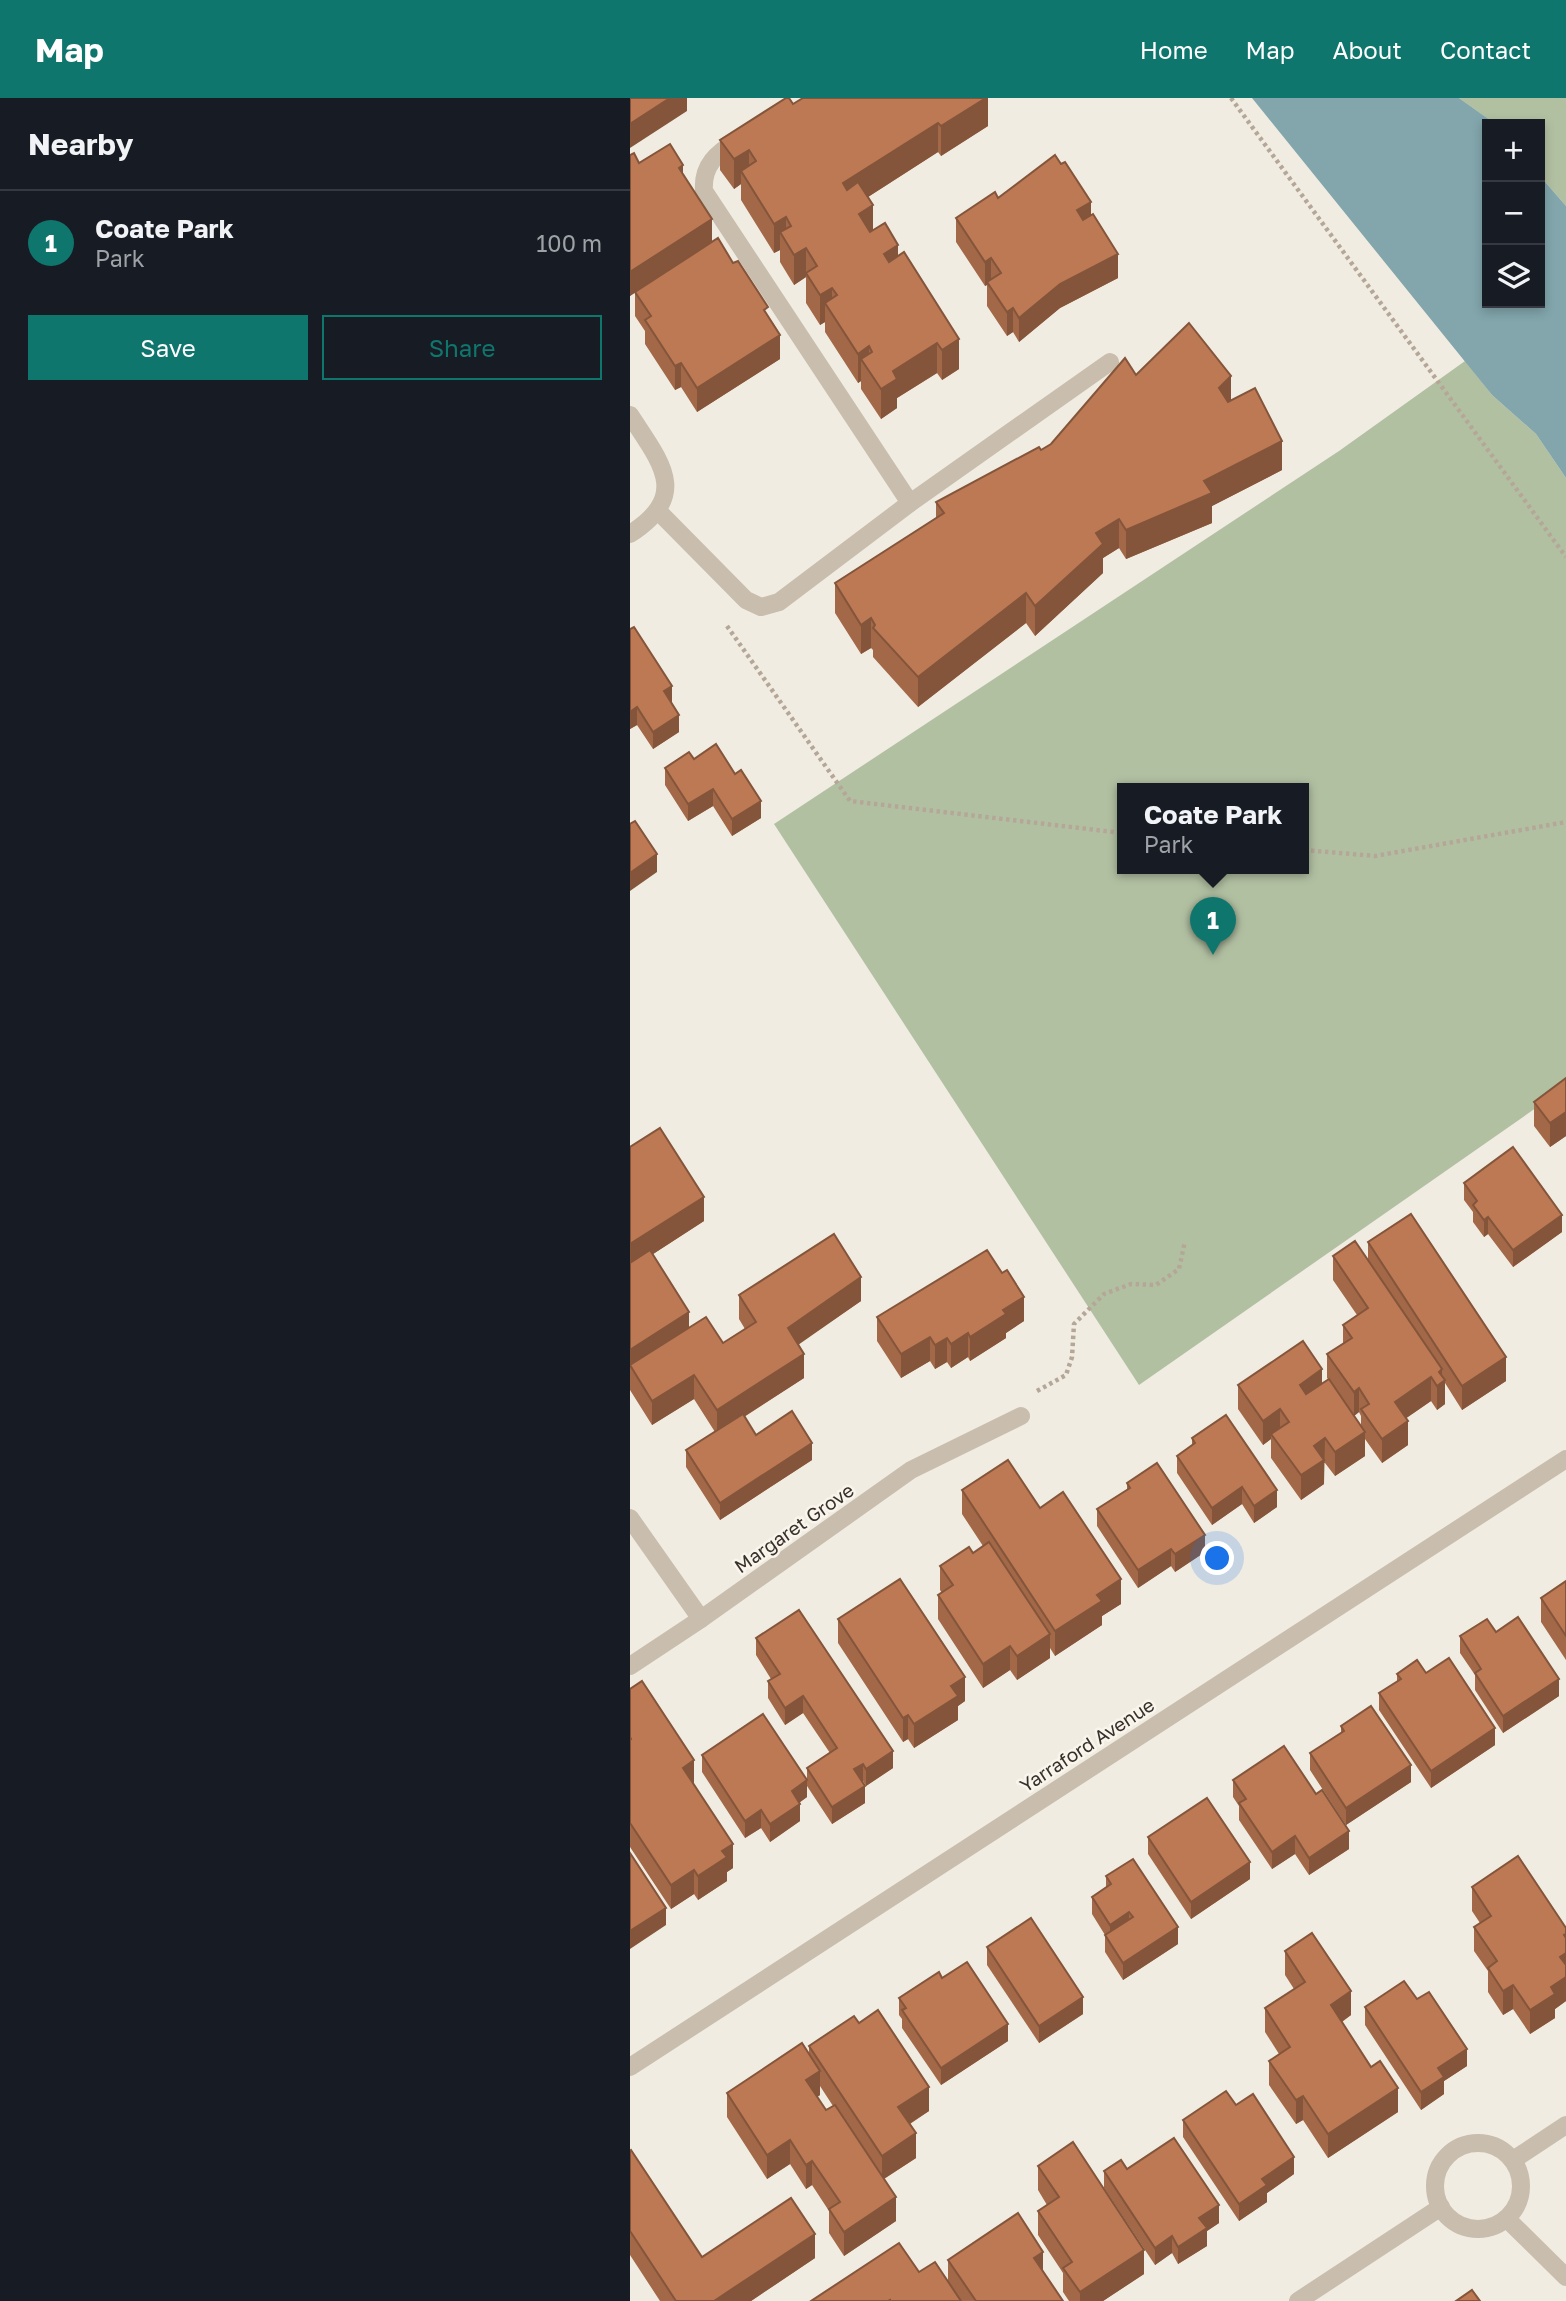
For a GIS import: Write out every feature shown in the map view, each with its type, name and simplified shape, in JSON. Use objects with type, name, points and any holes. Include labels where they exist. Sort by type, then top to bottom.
[{"type":"street","points":[[749,133],[711,161],[703,175],[704,191],[910,503]]},
{"type":"street","points":[[659,511],[733,590],[761,607],[779,602],[910,503],[1110,362]]},
{"type":"street","points":[[630,415],[659,464],[666,490],[659,511],[630,534]]},
{"type":"street","name":"Margaret Grove","points":[[630,1666],[911,1470],[1021,1416]]},
{"type":"street","name":"Yarraford Avenue","points":[[630,2067],[1566,1459]]},
{"type":"street","points":[[630,1518],[701,1619]]},
{"type":"street","points":[[1513,2160],[1566,2124]]},
{"type":"street","points":[[1465,2144],[1495,2146],[1513,2160],[1520,2173],[1518,2202],[1507,2219],[1494,2227],[1471,2228],[1450,2220],[1441,2207],[1435,2193],[1435,2178],[1441,2164],[1452,2152],[1465,2144]]},
{"type":"street","points":[[1298,2301],[1441,2207]]},
{"type":"street","points":[[1507,2219],[1566,2277]]},
{"type":"path","points":[[1231,98],[1566,557]]},
{"type":"path","points":[[722,619],[850,801],[1117,832]]},
{"type":"path","points":[[1309,850],[1375,856],[1566,821]]},
{"type":"path","points":[[1030,1395],[1066,1375],[1072,1357],[1074,1324],[1104,1294],[1131,1284],[1156,1284],[1179,1269],[1185,1241]]},
{"type":"green space","points":[[1459,98],[1566,98],[1566,206],[1545,182],[1545,119],[1488,119]]},
{"type":"green space","points":[[1465,361],[1492,395],[1536,434],[1566,478],[1566,1087],[1139,1385],[774,824],[1339,451]]},
{"type":"water","points":[[1252,98],[1459,98],[1488,119],[1482,119],[1482,308],[1545,308],[1545,182],[1566,206],[1566,478],[1536,434],[1492,395]]},
{"type":"building","points":[[630,98],[670,98],[630,124]]},
{"type":"building","points":[[786,98],[793,104],[803,98],[986,98],[941,126],[938,123],[843,183],[847,190],[858,182],[873,205],[859,214],[870,232],[885,223],[898,245],[884,254],[889,262],[904,252],[959,339],[942,350],[937,343],[893,371],[897,379],[881,389],[861,359],[872,352],[869,346],[858,354],[825,303],[837,295],[832,288],[820,295],[806,273],[817,266],[806,248],[794,255],[780,232],[791,226],[786,217],[774,224],[741,171],[756,161],[749,150],[734,159],[720,140]]},
{"type":"building","points":[[670,144],[683,165],[679,168],[712,219],[630,272],[630,155],[634,153],[639,163]]},
{"type":"building","points":[[1055,155],[1061,164],[1065,162],[1091,202],[1077,210],[1083,220],[1093,214],[1118,254],[1060,284],[1019,318],[1013,308],[1007,312],[987,282],[1001,273],[991,258],[985,262],[956,218],[995,192],[998,198]]},
{"type":"building","points":[[718,238],[733,263],[738,261],[768,307],[764,310],[780,335],[697,388],[681,363],[675,366],[645,320],[651,316],[635,292]]},
{"type":"building","points":[[1189,323],[1231,376],[1219,388],[1228,402],[1255,388],[1282,441],[1204,481],[1212,493],[1126,530],[1119,519],[1096,533],[1103,544],[1035,606],[1026,593],[918,677],[873,628],[875,625],[871,618],[861,625],[835,583],[944,513],[936,502],[1039,447],[1041,450],[1051,444],[1125,358],[1136,375]]},
{"type":"building","points":[[634,627],[672,686],[664,691],[679,715],[653,732],[637,707],[630,712],[630,629]]},
{"type":"building","points":[[716,744],[735,774],[741,770],[761,801],[732,819],[713,789],[688,804],[665,768],[689,752],[694,759]]},
{"type":"building","points":[[635,821],[657,854],[630,873],[630,824]]},
{"type":"building","points":[[1566,1078],[1566,1112],[1550,1123],[1534,1102]]},
{"type":"building","points":[[660,1128],[704,1197],[630,1244],[630,1147]]},
{"type":"building","points":[[1513,1147],[1562,1215],[1513,1250],[1488,1217],[1484,1220],[1473,1205],[1477,1201],[1464,1183]]},
{"type":"building","points":[[1411,1214],[1506,1357],[1462,1386],[1368,1242]]},
{"type":"building","points":[[834,1234],[861,1277],[788,1328],[804,1354],[717,1410],[694,1375],[652,1401],[630,1365],[706,1317],[723,1343],[756,1322],[739,1295]]},
{"type":"building","points":[[1355,1241],[1442,1369],[1439,1372],[1445,1380],[1437,1386],[1431,1377],[1395,1402],[1408,1421],[1382,1439],[1361,1409],[1369,1404],[1359,1388],[1354,1392],[1327,1354],[1352,1338],[1343,1325],[1368,1308],[1333,1256]]},
{"type":"building","points":[[650,1250],[689,1312],[630,1350],[630,1263]]},
{"type":"building","points":[[987,1250],[1002,1273],[1007,1270],[1024,1297],[1003,1310],[1006,1314],[970,1337],[968,1333],[951,1344],[947,1338],[935,1345],[930,1337],[901,1354],[877,1317]]},
{"type":"building","points":[[1303,1341],[1322,1369],[1300,1385],[1306,1394],[1329,1379],[1365,1432],[1335,1452],[1325,1438],[1314,1446],[1324,1460],[1301,1475],[1271,1434],[1289,1422],[1280,1409],[1263,1421],[1238,1385]]},
{"type":"building","points":[[792,1411],[812,1443],[720,1503],[686,1450],[743,1414],[756,1435]]},
{"type":"building","points":[[1226,1415],[1277,1490],[1254,1506],[1242,1487],[1212,1508],[1177,1456],[1195,1443],[1192,1438]]},
{"type":"building","points":[[1008,1460],[1040,1508],[1063,1492],[1121,1579],[1097,1595],[1102,1601],[1055,1631],[962,1490]]},
{"type":"building","points":[[1157,1463],[1205,1535],[1175,1554],[1171,1549],[1138,1570],[1097,1509],[1130,1488],[1127,1483]]},
{"type":"building","points":[[989,1542],[1050,1634],[1017,1656],[1010,1646],[983,1664],[938,1595],[953,1585],[940,1566],[969,1547],[973,1553]]},
{"type":"building","points":[[900,1579],[965,1677],[951,1686],[958,1696],[914,1724],[908,1715],[903,1718],[838,1619]]},
{"type":"building","points":[[1566,1581],[1566,1636],[1541,1598]]},
{"type":"building","points":[[799,1610],[893,1751],[866,1769],[863,1764],[854,1769],[865,1786],[832,1807],[807,1768],[837,1748],[803,1696],[785,1708],[768,1681],[780,1674],[756,1638]]},
{"type":"building","points":[[1518,1617],[1559,1679],[1503,1716],[1475,1673],[1481,1669],[1460,1636],[1487,1619],[1496,1632]]},
{"type":"building","points":[[1449,1658],[1495,1728],[1431,1771],[1379,1693],[1401,1679],[1397,1674],[1417,1660],[1426,1673]]},
{"type":"building","points":[[642,1681],[694,1760],[683,1768],[733,1844],[722,1851],[727,1857],[698,1876],[694,1870],[671,1885],[630,1823],[630,1689]]},
{"type":"building","points":[[1371,1706],[1411,1765],[1346,1808],[1310,1753],[1344,1731],[1341,1726]]},
{"type":"building","points":[[763,1714],[807,1780],[792,1791],[800,1804],[770,1824],[761,1810],[745,1821],[702,1755]]},
{"type":"building","points":[[1284,1746],[1316,1794],[1322,1790],[1349,1831],[1309,1858],[1295,1836],[1272,1852],[1239,1803],[1246,1799],[1233,1780]]},
{"type":"building","points":[[1207,1798],[1250,1862],[1191,1902],[1148,1837]]},
{"type":"building","points":[[630,1853],[666,1908],[630,1931]]},
{"type":"building","points":[[1518,1856],[1566,1928],[1566,1953],[1560,1957],[1566,1965],[1566,1977],[1551,1987],[1555,1994],[1530,2010],[1513,1985],[1503,1991],[1488,1968],[1497,1961],[1474,1927],[1491,1916],[1472,1887]]},
{"type":"building","points":[[1133,1859],[1178,1927],[1123,1963],[1105,1935],[1133,1917],[1129,1912],[1110,1925],[1092,1897],[1111,1884],[1106,1876]]},
{"type":"building","points":[[1031,1918],[1083,1997],[1039,2026],[987,1947]]},
{"type":"building","points":[[1312,1933],[1351,1991],[1331,2005],[1371,2067],[1380,2061],[1398,2088],[1328,2134],[1303,2096],[1296,2100],[1269,2061],[1290,2047],[1265,2008],[1305,1982],[1285,1951]]},
{"type":"building","points":[[967,1962],[1008,2024],[941,2068],[902,2010],[906,2008],[899,1998],[939,1972],[942,1978]]},
{"type":"building","points":[[1404,1981],[1417,1999],[1429,1992],[1467,2049],[1438,2068],[1444,2077],[1421,2092],[1365,2007]]},
{"type":"building","points":[[878,2010],[929,2087],[898,2107],[916,2133],[882,2156],[809,2046],[854,2016],[859,2023]]},
{"type":"building","points":[[802,2043],[820,2071],[806,2080],[826,2110],[835,2105],[896,2197],[844,2232],[829,2209],[840,2202],[812,2161],[806,2165],[790,2140],[767,2155],[727,2093]]},
{"type":"building","points":[[1226,2091],[1236,2105],[1253,2094],[1294,2157],[1262,2179],[1267,2185],[1239,2204],[1183,2120]]},
{"type":"building","points":[[1174,2138],[1219,2205],[1199,2218],[1207,2228],[1178,2247],[1172,2236],[1155,2248],[1104,2171],[1121,2160],[1127,2169]]},
{"type":"building","points":[[1073,2142],[1144,2250],[1080,2292],[1063,2268],[1072,2262],[1038,2211],[1059,2197],[1038,2166]]},
{"type":"building","points":[[631,2150],[702,2257],[791,2198],[815,2234],[714,2301],[676,2301],[630,2231]]},
{"type":"building","points":[[1018,2213],[1043,2252],[1034,2258],[1063,2301],[976,2301],[948,2260]]},
{"type":"building","points":[[899,2243],[919,2272],[935,2262],[961,2301],[811,2301]]},
{"type":"building","points":[[1472,2290],[1480,2301],[1456,2301]]},
{"type":"place","name":"Coate Park","points":[[1213,955]]}]
